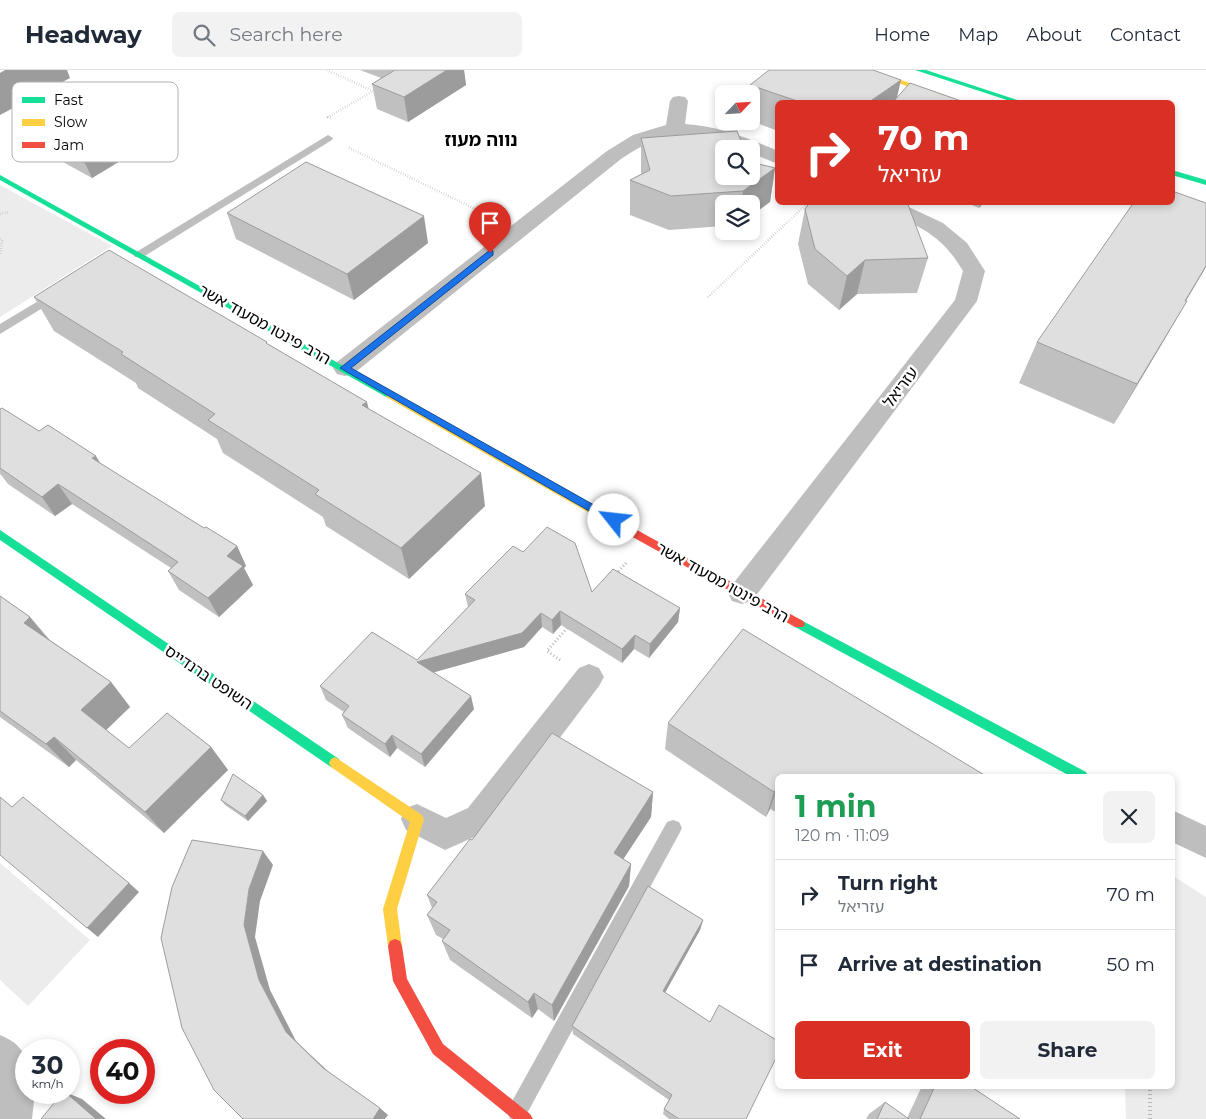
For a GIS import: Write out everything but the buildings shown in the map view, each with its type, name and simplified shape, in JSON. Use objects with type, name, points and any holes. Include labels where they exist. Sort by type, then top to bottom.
[{"type":"street","points":[[865,70],[954,100]]},
{"type":"street","points":[[920,70],[1013,100]]},
{"type":"street","points":[[675,130],[679,101]]},
{"type":"street","points":[[344,368],[614,155],[644,137],[675,130],[704,130],[730,137],[775,157]]},
{"type":"street","points":[[1175,173],[1206,183]]},
{"type":"street","name":"הרב פינטו מסעוד אשר","points":[[0,177],[344,368],[742,593],[1078,774]]},
{"type":"street","name":"עזריאל","points":[[742,593],[966,301],[974,271],[960,248],[936,227],[887,205]]},
{"type":"street","name":"השופט ברנדייס","points":[[0,534],[417,819],[445,835],[479,819],[589,677]]},
{"type":"street","points":[[417,819],[390,909],[400,981],[438,1049],[521,1116]]},
{"type":"street","points":[[1175,827],[1206,843]]},
{"type":"street","points":[[0,1053],[18,1075],[13,1119]]},
{"type":"lane","points":[[140,254],[328,138]]},
{"type":"lane","points":[[112,258],[128,248]]},
{"type":"lane","points":[[0,330],[64,289]]},
{"type":"lane","points":[[521,1116],[673,828]]},
{"type":"path","points":[[326,70],[373,91],[328,117],[348,127],[328,138]]},
{"type":"path","points":[[328,138],[520,230]]},
{"type":"path","points":[[708,297],[807,205]]},
{"type":"path","points":[[0,239],[2,241],[0,255]]},
{"type":"path","points":[[610,582],[647,540]]},
{"type":"path","points":[[572,623],[547,651],[589,677]]},
{"type":"path","points":[[1150,1089],[1150,1119]]},
{"type":"shaded area","points":[[0,185],[112,246],[0,317]]},
{"type":"shaded area","points":[[0,863],[90,940],[28,1006],[0,980]]},
{"type":"shaded area","points":[[1175,877],[1206,897],[1206,1119],[1126,1119],[1125,1089],[1175,1089]]},
{"type":"traffic: fast","points":[[919,70],[1013,100]]},
{"type":"traffic: fast","points":[[1175,173],[1206,183]]},
{"type":"traffic: fast","points":[[0,177],[391,396]]},
{"type":"traffic: fast","points":[[0,534],[335,763]]},
{"type":"traffic: fast","points":[[799,624],[1078,774]]},
{"type":"traffic: slow","points":[[865,70],[941,95]]},
{"type":"traffic: slow","points":[[391,396],[595,511]]},
{"type":"traffic: slow","points":[[335,763],[417,819],[390,909],[395,946]]},
{"type":"traffic: jam","points":[[595,511],[799,624]]},
{"type":"traffic: jam","points":[[395,946],[400,981],[438,1049],[525,1119]]},
{"type":"district","name":"נווה מעוז","points":[[481,140]]},
{"type":"route","points":[[490,253],[344,368],[614,520]]}]
